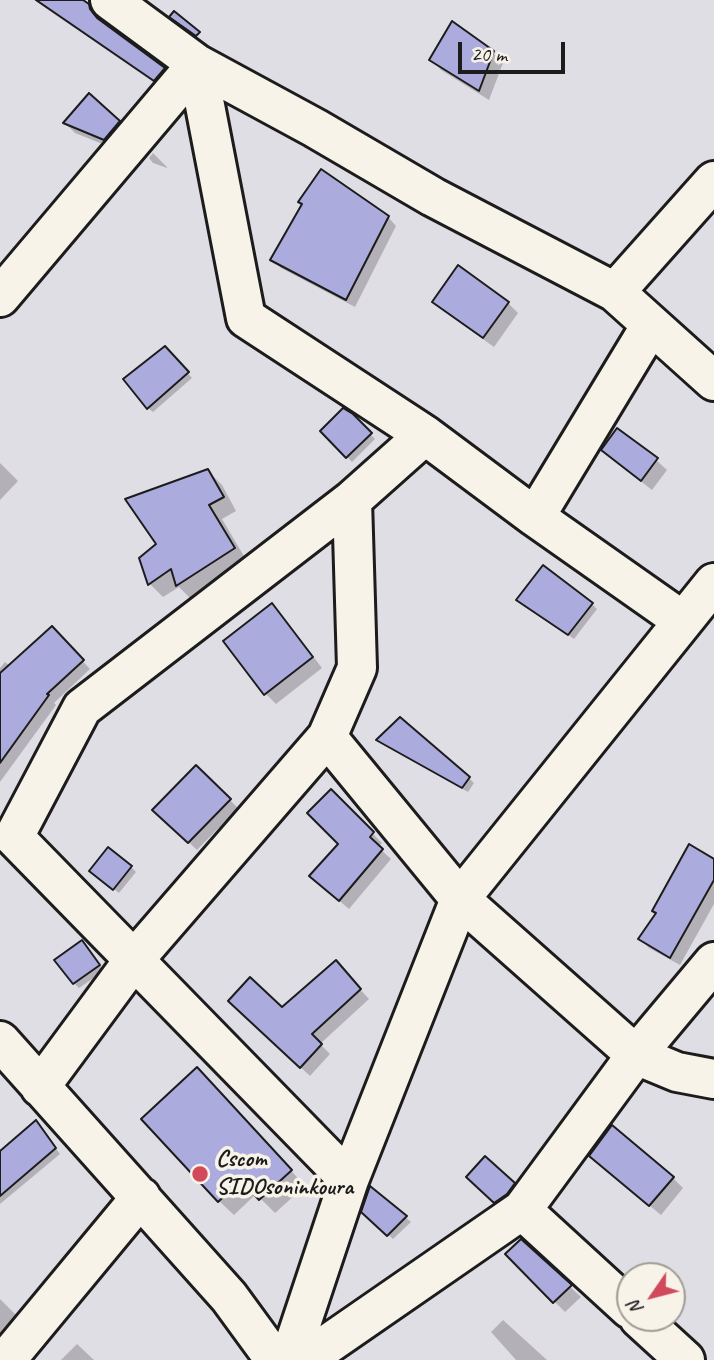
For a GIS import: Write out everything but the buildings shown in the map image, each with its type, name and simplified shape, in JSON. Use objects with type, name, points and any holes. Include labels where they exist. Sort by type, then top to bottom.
[{"type":"street","points":[[110,0],[197,64],[315,128],[433,197],[615,292],[714,381]]},
{"type":"street","points":[[0,297],[197,64]]},
{"type":"street","points":[[197,64],[246,318],[425,435],[682,621]]},
{"type":"street","points":[[615,292],[712,188]]},
{"type":"street","points":[[535,517],[651,325]]},
{"type":"street","points":[[348,1180],[14,837],[82,708],[352,500],[425,435]]},
{"type":"street","points":[[40,1087],[133,961],[327,737],[357,668],[352,500]]},
{"type":"street","points":[[289,1360],[348,1180],[460,899],[714,583]]},
{"type":"street","points":[[327,737],[460,899],[636,1055],[677,1072],[714,1097]]},
{"type":"street","points":[[304,1360],[522,1210],[636,1055],[714,962]]},
{"type":"street","points":[[0,1041],[229,1297],[275,1360]]},
{"type":"street","points":[[677,1072],[714,1079]]},
{"type":"street","points":[[6,1360],[141,1197]]},
{"type":"street","points":[[522,1210],[616,1296]]},
{"type":"street","points":[[654,1332],[685,1360]]},
{"type":"place","name":"Cscom SIDOsoninkoura","points":[[200,1174]]}]
